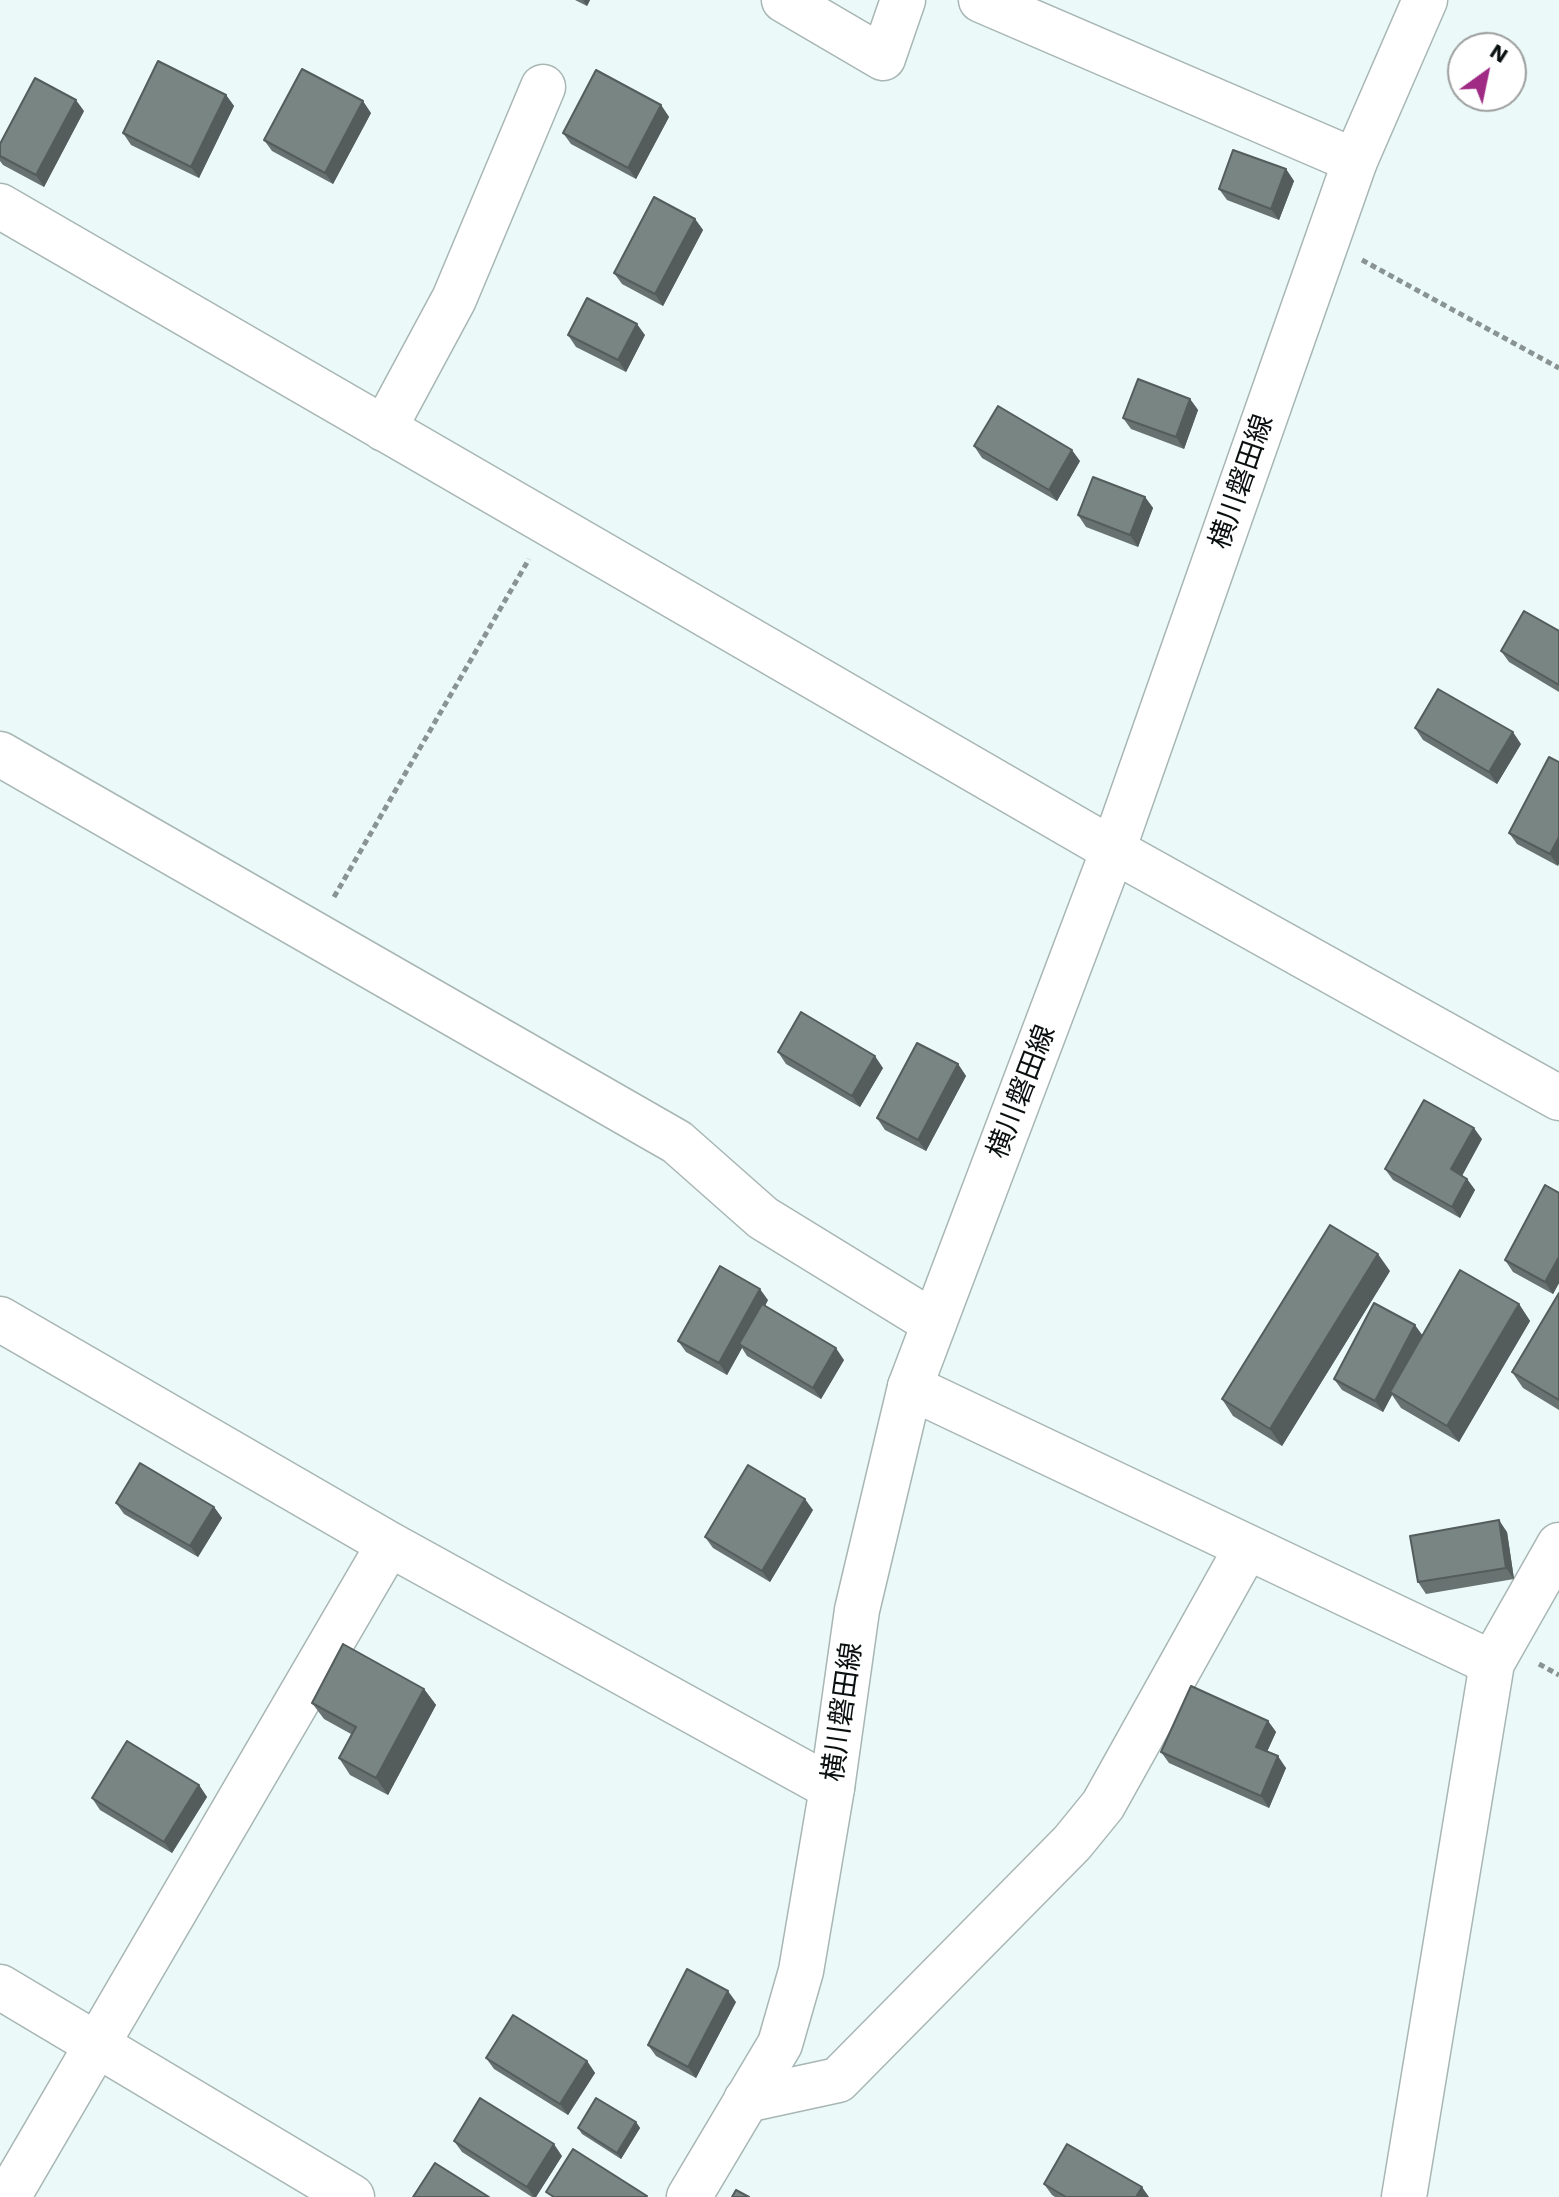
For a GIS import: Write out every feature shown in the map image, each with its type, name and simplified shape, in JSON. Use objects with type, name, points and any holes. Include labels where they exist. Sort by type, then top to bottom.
[{"type":"street","points":[[784,0],[883,58],[903,0]]},
{"type":"street","points":[[981,0],[1355,161]]},
{"type":"street","name":"横川磐田線","points":[[689,2197],[780,2044],[801,1971],[832,1788],[857,1610],[910,1387],[1113,850],[1355,161],[1425,0]]},
{"type":"street","points":[[384,429],[454,299],[543,87]]},
{"type":"street","points":[[0,206],[1113,850],[1559,1098]]},
{"type":"street","points":[[0,754],[677,1142],[763,1218],[934,1323]]},
{"type":"street","points":[[0,1319],[389,1544],[832,1788]]},
{"type":"street","points":[[910,1387],[1492,1663]]},
{"type":"street","points":[[8,2197],[389,1544]]},
{"type":"street","points":[[1404,2197],[1492,1663],[1559,1545]]},
{"type":"street","points":[[746,2100],[838,2080],[1072,1843],[1103,1805],[1247,1547]]},
{"type":"street","points":[[0,1987],[352,2197]]},
{"type":"path","points":[[1327,240],[1559,368]]},
{"type":"path","points":[[313,933],[549,524]]},
{"type":"building","points":[[158,61],[226,95],[191,167],[123,133]]},
{"type":"building","points":[[302,69],[363,101],[325,173],[264,140]]},
{"type":"building","points":[[596,70],[661,105],[628,168],[563,133]]},
{"type":"building","points":[[35,78],[76,100],[36,175],[0,156],[0,144]]},
{"type":"building","points":[[1233,150],[1286,169],[1271,209],[1219,189]]},
{"type":"building","points":[[654,197],[695,219],[655,294],[614,273]]},
{"type":"building","points":[[587,298],[637,324],[618,360],[568,335]]},
{"type":"building","points":[[1138,379],[1190,399],[1176,437],[1123,418]]},
{"type":"building","points":[[998,406],[1072,450],[1049,490],[974,446]]},
{"type":"building","points":[[1093,477],[1145,497],[1130,535],[1078,515]]},
{"type":"building","points":[[1524,611],[1559,631],[1559,685],[1501,651]]},
{"type":"building","points":[[1438,689],[1513,732],[1489,772],[1415,728]]},
{"type":"building","points":[[1549,757],[1559,762],[1559,837],[1550,854],[1509,833]]},
{"type":"building","points":[[801,1012],[875,1056],[852,1096],[778,1052]]},
{"type":"building","points":[[917,1043],[958,1064],[918,1140],[877,1118]]},
{"type":"building","points":[[1424,1100],[1474,1128],[1451,1169],[1467,1179],[1452,1207],[1385,1169]]},
{"type":"building","points":[[1545,1185],[1559,1193],[1559,1257],[1545,1282],[1505,1260]]},
{"type":"building","points":[[1330,1225],[1378,1254],[1270,1429],[1222,1399]]},
{"type":"building","points":[[720,1266],[760,1289],[719,1363],[678,1341]]},
{"type":"building","points":[[1460,1270],[1519,1304],[1447,1426],[1390,1392]]},
{"type":"building","points":[[1559,1293],[1559,1400],[1512,1372]]},
{"type":"building","points":[[1374,1303],[1415,1325],[1375,1401],[1334,1379]]},
{"type":"building","points":[[762,1304],[836,1348],[813,1388],[739,1344]]},
{"type":"building","points":[[140,1463],[214,1507],[190,1546],[116,1503]]},
{"type":"building","points":[[748,1465],[805,1499],[762,1571],[705,1537]]},
{"type":"building","points":[[1499,1520],[1506,1568],[1418,1582],[1410,1536]]},
{"type":"building","points":[[343,1644],[424,1689],[376,1778],[339,1758],[356,1727],[312,1703]]},
{"type":"building","points":[[1191,1686],[1268,1721],[1256,1747],[1278,1756],[1261,1796],[1161,1752]]},
{"type":"building","points":[[127,1741],[199,1785],[164,1842],[92,1798]]},
{"type":"building","points":[[687,1969],[728,1991],[688,2067],[648,2045]]},
{"type":"building","points":[[513,2015],[587,2061],[560,2104],[486,2058]]},
{"type":"building","points":[[480,2098],[554,2144],[527,2187],[454,2141]]},
{"type":"building","points":[[596,2098],[636,2122],[617,2153],[578,2128]]},
{"type":"building","points":[[1067,2144],[1142,2187],[1136,2197],[1066,2197],[1044,2184]]},
{"type":"building","points":[[573,2149],[647,2196],[554,2197],[546,2192]]},
{"type":"building","points":[[435,2163],[489,2197],[413,2197]]},
{"type":"building","points":[[736,2190],[749,2197],[732,2197]]}]
